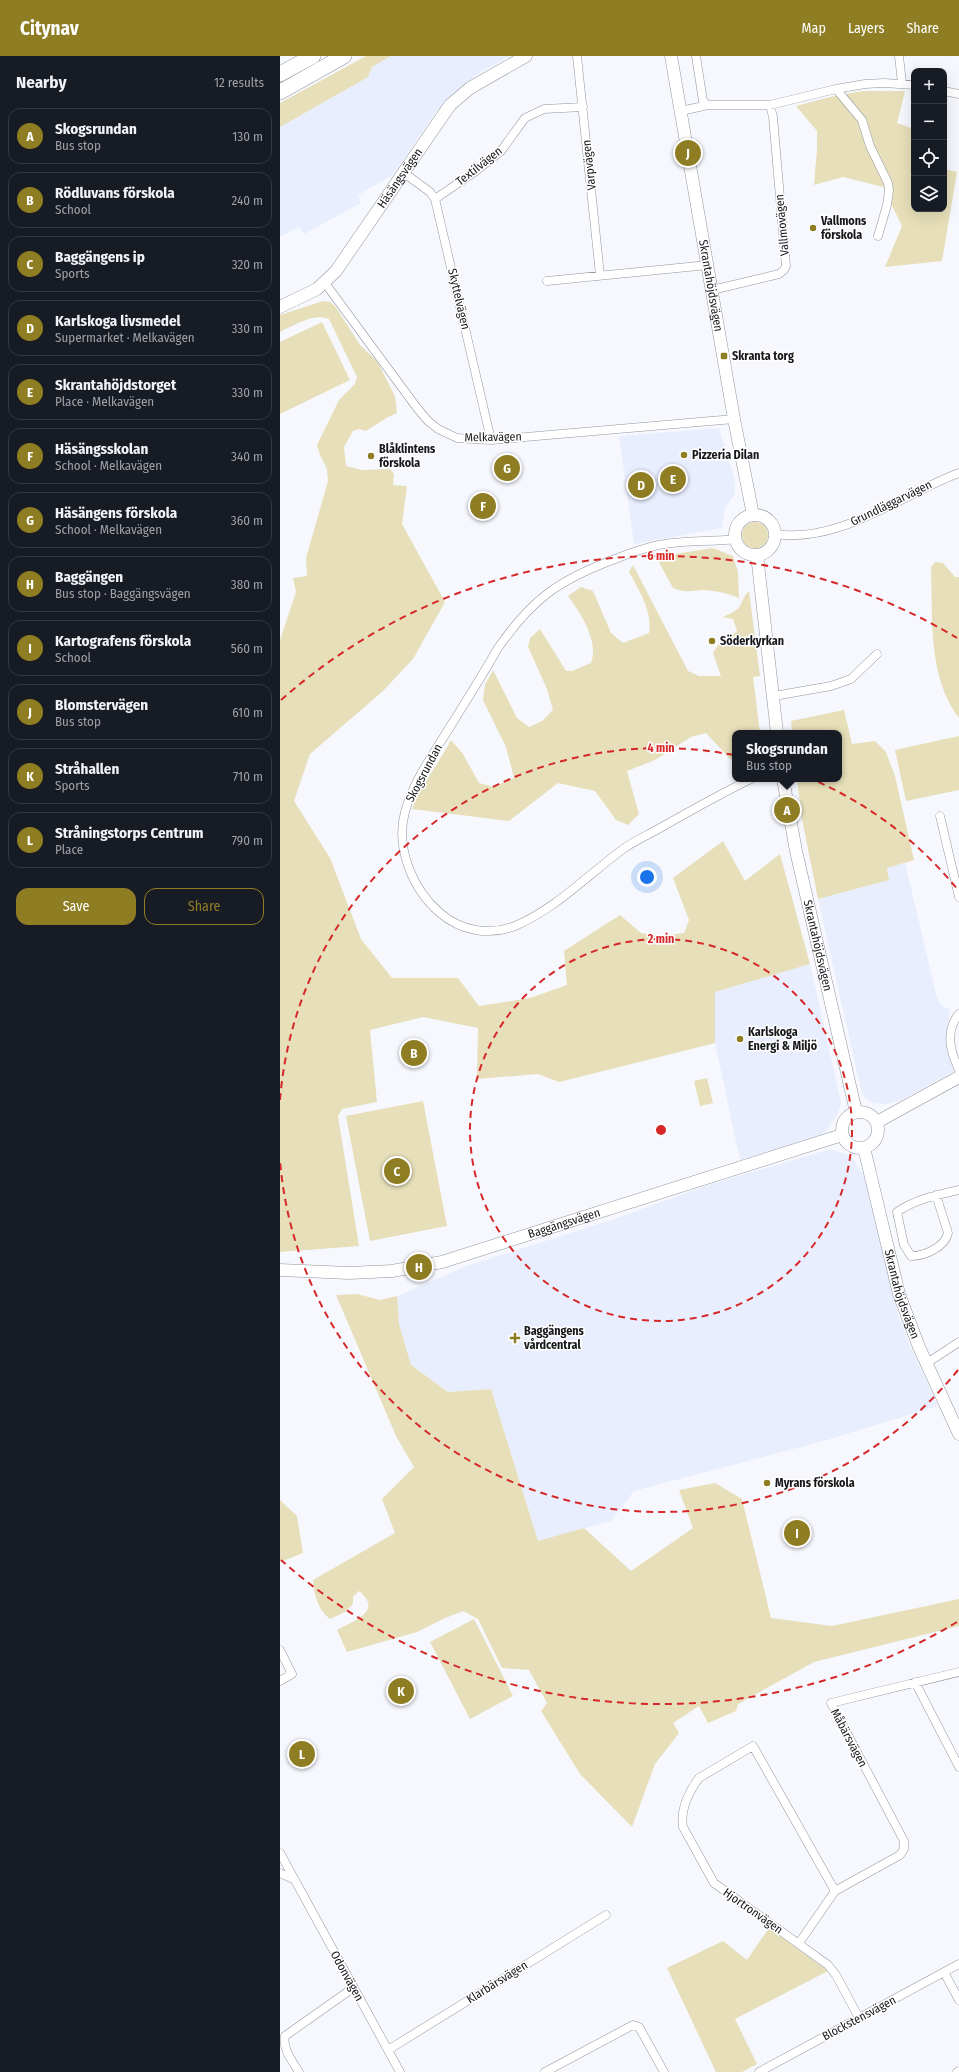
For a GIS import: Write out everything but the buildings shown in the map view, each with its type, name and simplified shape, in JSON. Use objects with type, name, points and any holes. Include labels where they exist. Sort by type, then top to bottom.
[{"type":"highway","points":[[280,74],[313,56]]},
{"type":"highway","points":[[280,92],[344,56]]},
{"type":"street","name":"Häsängsvägen","points":[[280,307],[305,296],[325,283],[347,256],[440,119],[460,95],[526,56]]},
{"type":"street","name":"Varpvägen","points":[[577,56],[600,275]]},
{"type":"street","name":"Skrantahöjdsvägen","points":[[671,56],[734,419],[753,515]]},
{"type":"street","points":[[696,56],[703,101],[708,105]]},
{"type":"street","points":[[899,56],[902,83]]},
{"type":"street","points":[[681,111],[708,105],[770,105],[836,89],[865,84],[902,83],[911,84]]},
{"type":"street","points":[[836,89],[862,120],[870,146],[888,183],[889,190],[887,205],[878,236]]},
{"type":"street","points":[[947,92],[959,94]]},
{"type":"street","name":"Vallmovägen","points":[[712,290],[779,274],[786,266],[773,117],[770,105]]},
{"type":"street","name":"Textilvägen","points":[[435,199],[501,151],[525,118],[544,109],[583,107]]},
{"type":"street","points":[[404,173],[430,192],[435,199]]},
{"type":"street","name":"Skyttelvägen","points":[[435,199],[491,440]]},
{"type":"street","points":[[547,281],[708,265]]},
{"type":"street","name":"Melkavägen","points":[[325,283],[416,408],[438,429],[457,438],[491,440],[734,419]]},
{"type":"street","name":"Grundläggarvägen","points":[[775,534],[798,534],[839,528],[873,515],[928,485],[959,473]]},
{"type":"street","points":[[753,515],[762,517],[770,522],[775,534],[770,548],[757,555],[743,552],[735,539],[735,531],[739,523],[745,518],[753,515]]},
{"type":"street","name":"Skogsrundan","points":[[735,539],[663,544],[619,557],[559,584],[544,594],[498,648],[425,768],[411,794],[404,812],[402,828],[407,865],[416,886],[428,901],[449,921],[474,930],[489,932],[504,930],[542,912],[625,848],[746,782]]},
{"type":"street","points":[[757,555],[777,730]]},
{"type":"street","points":[[774,696],[831,686],[851,679],[877,654]]},
{"type":"street","name":"Skrantahöjdsvägen","points":[[784,782],[796,851],[856,1112]]},
{"type":"street","points":[[940,816],[959,897]]},
{"type":"street","points":[[959,1014],[953,1024],[950,1035],[951,1049],[959,1070]]},
{"type":"street","points":[[876,1122],[959,1076]]},
{"type":"street","points":[[856,1112],[867,1113],[876,1122],[878,1130],[876,1139],[870,1146],[864,1148],[852,1146],[847,1143],[842,1135],[844,1120],[849,1115],[856,1112]]},
{"type":"street","name":"Baggängsvägen","points":[[280,1270],[349,1273],[392,1272],[442,1262],[842,1135]]},
{"type":"street","name":"Skrantahöjdsvägen","points":[[864,1148],[899,1294],[927,1363],[959,1434]]},
{"type":"street","points":[[936,1195],[948,1233],[947,1239],[938,1247],[919,1256],[912,1256],[904,1245],[897,1212],[914,1202],[936,1195],[959,1190]]},
{"type":"street","points":[[927,1363],[959,1342]]},
{"type":"street","points":[[280,1650],[292,1674],[280,1681]]},
{"type":"street","name":"Måbärsvägen","points":[[835,1891],[900,1855],[904,1848],[904,1841],[831,1704],[914,1682],[959,1672]]},
{"type":"street","points":[[914,1682],[959,1767]]},
{"type":"street","name":"Hjortronvägen","points":[[835,1891],[754,1746],[698,1778],[682,1819],[683,1827],[714,1883],[724,1892],[799,1943],[828,1965],[836,1975],[859,2018]]},
{"type":"street","name":"Odonvägen","points":[[280,1853],[400,2072]]},
{"type":"street","points":[[280,1872],[295,1880]]},
{"type":"street","points":[[799,1943],[835,1891]]},
{"type":"street","name":"Klarbärsvägen","points":[[388,2050],[606,1915]]},
{"type":"street","name":"Blockstensvägen","points":[[759,2072],[959,1964]]},
{"type":"street","points":[[944,1972],[959,2000]]},
{"type":"street","points":[[299,2072],[285,2048],[285,2036],[353,1988]]},
{"type":"street","points":[[545,2072],[633,2025],[639,2027],[643,2033],[664,2072]]},
{"type":"shaded area","points":[[366,56],[391,56],[372,67],[368,77],[280,127],[280,103]]},
{"type":"shaded area","points":[[391,56],[510,56],[479,73],[451,95],[435,113],[393,175],[358,195],[361,203],[304,234],[299,227],[280,237],[280,127],[368,77],[372,67]]},
{"type":"shaded area","points":[[862,91],[905,91],[897,123],[911,128],[911,212],[947,212],[947,170],[957,172],[942,261],[885,267],[902,226],[883,187],[843,177],[814,185],[817,131],[796,106],[830,97]]},
{"type":"shaded area","points":[[323,301],[330,302],[335,306],[360,345],[377,361],[395,396],[397,413],[366,431],[359,429],[353,431],[344,447],[346,466],[362,470],[390,469],[394,474],[393,485],[407,486],[402,524],[445,602],[413,659],[383,691],[310,754],[294,801],[330,858],[361,939],[392,978],[458,978],[479,1006],[530,998],[567,985],[564,951],[620,915],[641,933],[659,936],[684,933],[689,920],[673,878],[723,841],[745,881],[780,854],[810,964],[715,992],[715,1043],[559,1082],[538,1074],[477,1079],[478,1028],[423,1017],[370,1030],[377,1102],[342,1109],[338,1116],[359,1246],[280,1252],[280,640],[296,592],[293,578],[307,576],[306,558],[328,481],[327,469],[317,445],[339,400],[355,384],[357,377],[329,319],[310,319],[280,332],[280,315]]},
{"type":"shaded area","points":[[322,322],[350,380],[280,414],[280,342]]},
{"type":"shaded area","points":[[719,428],[735,481],[735,494],[725,508],[722,528],[634,544],[619,436]]},
{"type":"shaded area","points":[[755,522],[765,525],[768,535],[765,545],[755,548],[745,545],[742,535],[745,525]]},
{"type":"shaded area","points":[[713,548],[733,556],[738,572],[739,598],[713,591],[686,591],[673,588],[656,557]]},
{"type":"shaded area","points":[[935,562],[943,563],[955,577],[959,577],[959,718],[949,702],[941,684],[934,646],[932,626],[931,567]]},
{"type":"shaded area","points":[[633,565],[688,671],[699,676],[721,676],[713,653],[720,642],[722,643],[725,638],[728,639],[737,631],[733,619],[722,617],[738,609],[749,591],[760,676],[753,677],[760,730],[732,730],[732,759],[706,733],[691,737],[655,760],[627,771],[639,814],[628,825],[616,820],[595,791],[558,783],[509,821],[412,809],[425,783],[451,740],[463,754],[479,783],[493,787],[514,778],[506,747],[483,700],[485,685],[493,670],[517,718],[529,727],[542,721],[553,710],[547,689],[528,647],[530,638],[540,629],[566,671],[572,671],[591,663],[593,646],[591,637],[583,619],[568,596],[581,587],[593,591],[611,633],[623,643],[649,633],[650,625],[647,609],[629,572]]},
{"type":"shaded area","points":[[844,710],[852,744],[875,741],[886,752],[895,776],[914,860],[887,868],[889,880],[818,899],[802,819],[797,782],[842,782],[842,730],[792,730],[791,721]]},
{"type":"shaded area","points":[[959,736],[959,790],[906,801],[895,750]]},
{"type":"shaded area","points":[[905,863],[937,998],[941,1005],[950,1010],[947,1034],[948,1055],[954,1071],[900,1101],[886,1104],[874,1103],[867,1100],[862,1094],[818,899],[889,880],[887,868]]},
{"type":"shaded area","points":[[810,964],[841,1102],[837,1116],[826,1131],[821,1135],[740,1160],[715,1043],[715,992]]},
{"type":"shaded area","points":[[707,1078],[713,1103],[700,1106],[694,1081]]},
{"type":"shaded area","points":[[423,1101],[447,1226],[370,1241],[346,1116]]},
{"type":"shaded area","points":[[831,1149],[851,1156],[864,1176],[897,1311],[910,1346],[938,1406],[827,1440],[634,1491],[611,1521],[538,1541],[491,1389],[448,1392],[411,1365],[399,1324],[397,1296],[467,1266],[617,1218],[708,1185]]},
{"type":"shaded area","points":[[357,1294],[380,1300],[397,1296],[399,1324],[411,1365],[448,1392],[491,1389],[538,1541],[584,1528],[631,1571],[693,1528],[679,1490],[715,1483],[742,1499],[771,1618],[832,1626],[959,1599],[959,1626],[814,1662],[738,1704],[736,1711],[708,1723],[699,1706],[673,1723],[679,1733],[655,1764],[632,1827],[580,1774],[541,1711],[547,1703],[529,1670],[502,1668],[478,1619],[463,1611],[417,1632],[347,1652],[337,1630],[363,1615],[367,1610],[368,1604],[366,1598],[359,1591],[353,1597],[353,1604],[345,1612],[330,1619],[322,1611],[314,1591],[313,1580],[395,1533],[382,1499],[414,1467],[396,1436],[336,1295]]},
{"type":"shaded area","points":[[280,1500],[297,1516],[303,1553],[280,1562]]},
{"type":"shaded area","points":[[474,1619],[513,1696],[470,1719],[430,1642]]},
{"type":"shaded area","points":[[769,1928],[828,1971],[735,2019],[757,2064],[742,2072],[716,2072],[667,1968],[723,1941],[747,1960]]},
{"type":"place","name":"Blomstervägen","points":[[688,153]]},
{"type":"place","name":"Vallmons förskola","points":[[813,228]]},
{"type":"place","name":"Skranta torg","points":[[724,356]]},
{"type":"place","name":"Pizzeria Dilan","points":[[684,455]]},
{"type":"place","name":"Blåklintens förskola","points":[[371,456]]},
{"type":"place","name":"Häsängens förskola","points":[[507,468]]},
{"type":"place","name":"Skrantahöjdstorget","points":[[673,479]]},
{"type":"place","name":"Karlskoga livsmedel","points":[[641,485]]},
{"type":"place","name":"Häsängsskolan","points":[[483,506]]},
{"type":"place","name":"Söderkyrkan","points":[[712,641]]},
{"type":"place","name":"Skogsrundan","points":[[787,810]]},
{"type":"place","name":"Karlskoga Energi & Miljö","points":[[740,1039]]},
{"type":"place","name":"Rödluvans förskola","points":[[414,1053]]},
{"type":"place","name":"Baggängens ip","points":[[397,1171]]},
{"type":"place","name":"Baggängen","points":[[419,1267]]},
{"type":"place","name":"Baggängens vårdcentral","points":[[515,1338]]},
{"type":"place","name":"Myrans förskola","points":[[767,1483]]},
{"type":"place","name":"Kartografens förskola","points":[[797,1533]]},
{"type":"place","name":"Stråhallen","points":[[401,1691]]},
{"type":"place","name":"Stråningstorps Centrum","points":[[302,1754]]}]
